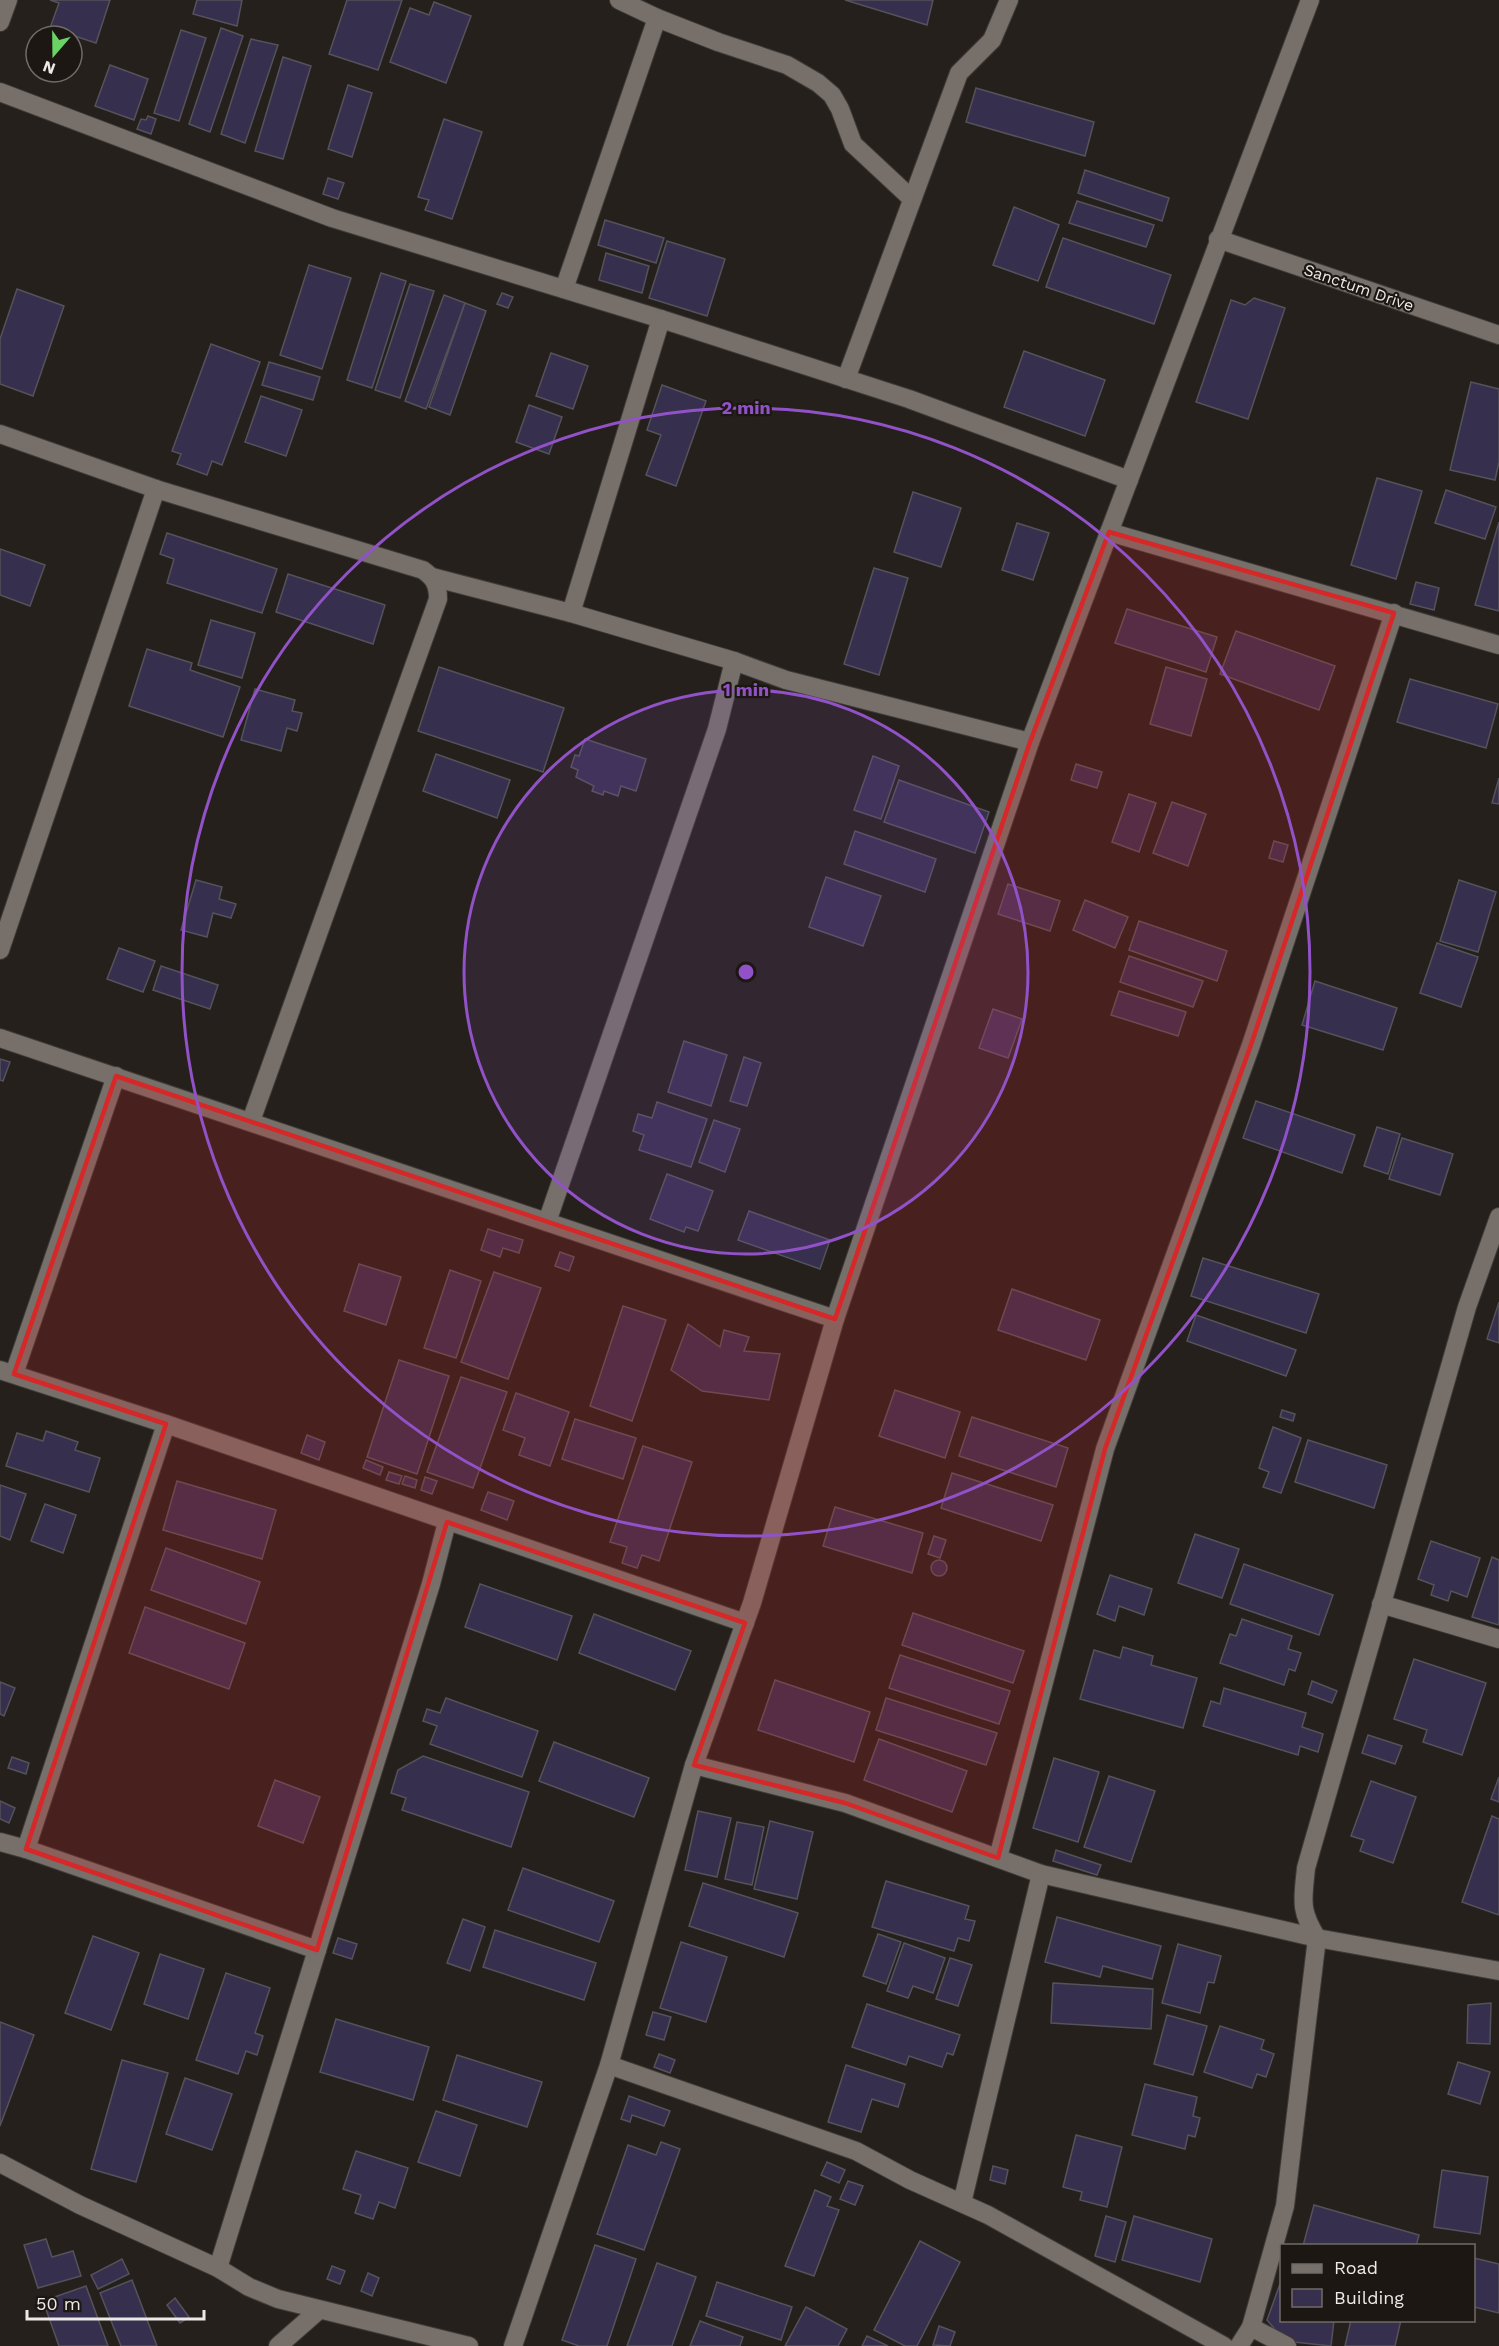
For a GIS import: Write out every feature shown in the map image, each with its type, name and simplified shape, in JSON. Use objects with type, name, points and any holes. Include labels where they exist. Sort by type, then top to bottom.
[{"type":"street","points":[[0,22],[8,0]]},
{"type":"street","points":[[619,0],[718,42],[787,65],[818,83],[832,95],[840,109],[853,144],[912,199]]},
{"type":"street","points":[[846,379],[959,73],[992,40],[1009,0]]},
{"type":"street","points":[[513,2346],[609,2065],[694,1765],[745,1623],[835,1319],[1030,742],[1310,0]]},
{"type":"street","points":[[564,289],[657,18]]},
{"type":"street","points":[[0,92],[332,218],[661,319],[909,399],[1129,480]]},
{"type":"street","name":"Sanctum Drive","points":[[1218,239],[1499,335]]},
{"type":"street","points":[[571,613],[661,319]]},
{"type":"street","points":[[0,434],[156,489],[423,570],[438,586],[438,599],[251,1121]]},
{"type":"street","points":[[0,950],[156,489]]},
{"type":"street","points":[[1109,532],[1499,645]]},
{"type":"street","points":[[432,577],[571,613],[734,661],[786,680],[1030,742]]},
{"type":"street","points":[[998,1858],[1106,1449],[1251,1045],[1394,614]]},
{"type":"street","points":[[547,1222],[717,729],[734,661]]},
{"type":"street","points":[[0,1038],[835,1319]]},
{"type":"street","points":[[116,1076],[7,1372],[166,1424],[745,1623]]},
{"type":"street","points":[[1239,2346],[1251,2327],[1285,2206],[1317,1938],[1305,1918],[1303,1898],[1306,1868],[1467,1307],[1499,1217]]},
{"type":"street","points":[[26,1849],[166,1424]]},
{"type":"street","points":[[218,2268],[428,1596],[447,1522]]},
{"type":"street","points":[[1381,1604],[1499,1639]]},
{"type":"street","points":[[694,1765],[845,1803],[1041,1874],[1317,1938],[1499,1971]]},
{"type":"street","points":[[0,1842],[318,1950]]},
{"type":"street","points":[[962,2203],[1041,1874]]},
{"type":"street","points":[[609,2065],[846,2147],[910,2180],[998,2220],[1224,2346]]},
{"type":"street","points":[[0,2163],[80,2205],[218,2268],[249,2287],[278,2299],[469,2346]]},
{"type":"street","points":[[278,2346],[319,2310]]},
{"type":"street","points":[[1251,2327],[1287,2346]]},
{"type":"highlighted area","points":[[1109,532],[1394,613],[1251,1045],[1105,1449],[998,1858],[845,1803],[694,1765],[745,1623],[447,1522],[317,1950],[26,1849],[166,1424],[14,1374],[116,1076],[835,1319],[1030,742]]},
{"type":"building","points":[[50,0],[110,0],[96,43],[84,39],[84,24],[51,24],[59,3]]},
{"type":"building","points":[[197,0],[242,0],[237,26],[193,14]]},
{"type":"building","points":[[347,0],[402,0],[378,70],[329,54]]},
{"type":"building","points":[[845,0],[933,0],[927,25]]},
{"type":"building","points":[[434,2],[471,16],[446,83],[390,62],[410,8],[429,15]]},
{"type":"building","points":[[221,28],[243,36],[210,132],[189,124]]},
{"type":"building","points":[[181,30],[206,38],[179,121],[154,113]]},
{"type":"building","points":[[251,39],[278,45],[245,143],[221,134]]},
{"type":"building","points":[[283,57],[311,66],[283,159],[255,151]]},
{"type":"building","points":[[110,65],[148,79],[134,120],[95,106]]},
{"type":"building","points":[[348,85],[372,93],[352,157],[328,149]]},
{"type":"building","points":[[976,88],[1094,122],[1085,156],[966,122]]},
{"type":"building","points":[[148,116],[156,119],[151,134],[137,129],[141,119],[146,120]]},
{"type":"building","points":[[444,119],[482,132],[452,219],[425,210],[429,200],[418,197]]},
{"type":"building","points":[[1085,170],[1169,198],[1162,221],[1078,193]]},
{"type":"building","points":[[328,178],[344,183],[338,199],[323,194]]},
{"type":"building","points":[[1077,201],[1154,225],[1146,247],[1069,223]]},
{"type":"building","points":[[1014,207],[1059,225],[1038,281],[993,265]]},
{"type":"building","points":[[605,220],[664,238],[656,263],[598,245]]},
{"type":"building","points":[[1063,238],[1171,275],[1154,324],[1046,287]]},
{"type":"building","points":[[667,241],[725,259],[707,316],[649,298]]},
{"type":"building","points":[[606,253],[649,266],[642,293],[599,280]]},
{"type":"building","points":[[309,265],[351,278],[322,369],[280,355]]},
{"type":"building","points":[[381,273],[406,281],[372,388],[347,380]]},
{"type":"building","points":[[410,284],[434,291],[400,398],[375,390]]},
{"type":"building","points":[[17,289],[64,306],[33,396],[0,384],[0,339]]},
{"type":"building","points":[[502,293],[513,297],[508,308],[497,304]]},
{"type":"building","points":[[444,295],[465,303],[426,409],[405,401]]},
{"type":"building","points":[[1254,298],[1285,308],[1248,419],[1196,402],[1231,300],[1245,305]]},
{"type":"building","points":[[465,303],[486,311],[450,415],[429,407]]},
{"type":"building","points":[[211,344],[260,362],[222,465],[212,461],[207,475],[177,464],[181,454],[172,451]]},
{"type":"building","points":[[1024,351],[1105,380],[1085,436],[1004,407]]},
{"type":"building","points":[[551,353],[588,366],[573,409],[536,396]]},
{"type":"building","points":[[269,362],[320,377],[313,400],[262,385]]},
{"type":"building","points":[[1471,382],[1499,389],[1499,462],[1495,480],[1450,470]]},
{"type":"building","points":[[662,385],[706,401],[676,486],[646,475],[661,435],[647,430]]},
{"type":"building","points":[[261,396],[302,410],[286,456],[245,442]]},
{"type":"building","points":[[529,405],[562,417],[549,454],[516,442]]},
{"type":"building","points":[[1377,478],[1422,491],[1396,579],[1351,565]]},
{"type":"building","points":[[1446,490],[1496,507],[1485,539],[1435,523]]},
{"type":"building","points":[[913,492],[961,508],[941,567],[894,552]]},
{"type":"building","points":[[1499,522],[1499,611],[1475,605]]},
{"type":"building","points":[[1017,523],[1049,533],[1033,580],[1002,570]]},
{"type":"building","points":[[167,533],[277,569],[262,613],[167,583],[174,559],[160,554]]},
{"type":"building","points":[[0,549],[45,565],[30,606],[0,595]]},
{"type":"building","points":[[874,568],[908,578],[879,675],[844,664]]},
{"type":"building","points":[[288,574],[385,605],[373,644],[276,612]]},
{"type":"building","points":[[1416,582],[1439,588],[1434,610],[1410,604]]},
{"type":"building","points":[[1127,609],[1217,637],[1206,672],[1115,643]]},
{"type":"building","points":[[211,620],[255,633],[242,678],[198,665]]},
{"type":"building","points":[[1236,631],[1335,666],[1319,710],[1220,674]]},
{"type":"building","points":[[147,649],[192,663],[190,670],[240,687],[223,737],[129,706]]},
{"type":"building","points":[[439,667],[564,708],[543,772],[418,731]]},
{"type":"building","points":[[1166,667],[1207,679],[1191,736],[1150,724]]},
{"type":"building","points":[[1410,679],[1498,704],[1486,748],[1397,722]]},
{"type":"building","points":[[255,689],[295,700],[292,711],[302,713],[297,731],[287,728],[281,751],[241,740]]},
{"type":"building","points":[[585,739],[646,759],[636,791],[621,786],[618,796],[604,791],[603,795],[592,791],[594,786],[576,777],[578,770],[571,767],[575,755],[579,756]]},
{"type":"building","points":[[436,754],[510,780],[497,818],[423,791]]},
{"type":"building","points":[[873,756],[899,766],[881,819],[854,810]]},
{"type":"building","points":[[1076,764],[1102,772],[1097,788],[1071,780]]},
{"type":"building","points":[[1499,778],[1499,804],[1492,803]]},
{"type":"building","points":[[899,780],[989,812],[975,853],[884,822]]},
{"type":"building","points":[[1129,794],[1156,803],[1139,852],[1112,842]]},
{"type":"building","points":[[1172,802],[1206,814],[1188,866],[1153,853]]},
{"type":"building","points":[[855,831],[936,859],[925,892],[844,864]]},
{"type":"building","points":[[1274,841],[1288,845],[1283,862],[1269,858]]},
{"type":"building","points":[[826,877],[881,896],[863,946],[809,927]]},
{"type":"building","points":[[196,880],[222,887],[219,899],[236,904],[231,918],[213,913],[207,937],[181,930]]},
{"type":"building","points":[[1459,880],[1496,892],[1478,952],[1440,941]]},
{"type":"building","points":[[1008,884],[1060,901],[1050,931],[998,914]]},
{"type":"building","points":[[1085,900],[1128,917],[1115,948],[1073,930]]},
{"type":"building","points":[[1139,921],[1227,951],[1217,981],[1129,950]]},
{"type":"building","points":[[1437,943],[1478,957],[1461,1007],[1420,993]]},
{"type":"building","points":[[119,948],[155,961],[143,992],[107,979]]},
{"type":"building","points":[[1129,956],[1203,981],[1193,1007],[1120,982]]},
{"type":"building","points":[[161,966],[218,985],[210,1009],[153,990]]},
{"type":"building","points":[[1315,981],[1397,1008],[1383,1050],[1302,1025]]},
{"type":"building","points":[[1119,991],[1186,1012],[1178,1036],[1111,1015]]},
{"type":"building","points":[[993,1009],[1022,1019],[1008,1058],[979,1048]]},
{"type":"building","points":[[684,1041],[727,1055],[711,1106],[668,1092]]},
{"type":"building","points":[[744,1057],[761,1063],[747,1106],[730,1101]]},
{"type":"building","points":[[0,1059],[10,1062],[3,1081],[0,1080]]},
{"type":"building","points":[[1256,1101],[1355,1135],[1342,1173],[1243,1138]]},
{"type":"building","points":[[657,1102],[707,1119],[691,1167],[639,1150],[644,1135],[633,1131],[638,1114],[652,1118]]},
{"type":"building","points":[[714,1120],[740,1129],[725,1172],[699,1162]]},
{"type":"building","points":[[1377,1127],[1400,1134],[1388,1174],[1364,1166]]},
{"type":"building","points":[[1402,1138],[1453,1154],[1440,1195],[1389,1179]]},
{"type":"building","points":[[667,1174],[713,1191],[698,1231],[686,1227],[684,1232],[650,1219]]},
{"type":"building","points":[[749,1211],[830,1240],[820,1269],[738,1240]]},
{"type":"building","points":[[488,1229],[523,1240],[519,1253],[503,1248],[500,1257],[481,1250]]},
{"type":"building","points":[[560,1252],[574,1257],[569,1271],[555,1266]]},
{"type":"building","points":[[1203,1258],[1319,1294],[1306,1333],[1191,1296]]},
{"type":"building","points":[[359,1264],[401,1277],[386,1325],[344,1311]]},
{"type":"building","points":[[450,1270],[481,1281],[456,1358],[424,1348]]},
{"type":"building","points":[[494,1272],[541,1288],[508,1379],[461,1362]]},
{"type":"building","points":[[1012,1289],[1100,1320],[1086,1360],[998,1330]]},
{"type":"building","points":[[1499,1302],[1499,1343],[1487,1339]]},
{"type":"building","points":[[623,1306],[666,1320],[632,1421],[590,1406]]},
{"type":"building","points":[[1196,1315],[1296,1350],[1286,1376],[1187,1341]]},
{"type":"building","points":[[688,1324],[720,1347],[724,1330],[749,1337],[744,1351],[780,1354],[769,1400],[702,1391],[671,1370]]},
{"type":"building","points":[[399,1360],[449,1376],[417,1474],[367,1457]]},
{"type":"building","points":[[461,1377],[507,1392],[473,1488],[427,1472]]},
{"type":"building","points":[[895,1390],[960,1412],[945,1458],[879,1436]]},
{"type":"building","points":[[516,1393],[569,1412],[550,1466],[519,1455],[525,1438],[503,1430]]},
{"type":"building","points":[[1282,1410],[1295,1414],[1293,1421],[1280,1417]]},
{"type":"building","points":[[972,1417],[1068,1448],[1056,1487],[959,1456]]},
{"type":"building","points":[[575,1419],[636,1438],[623,1479],[562,1459]]},
{"type":"building","points":[[1273,1427],[1301,1438],[1281,1493],[1263,1487],[1269,1472],[1259,1468]]},
{"type":"building","points":[[46,1431],[78,1442],[75,1450],[100,1458],[89,1492],[6,1466],[17,1433],[43,1441]]},
{"type":"building","points":[[307,1435],[325,1442],[319,1460],[301,1453]]},
{"type":"building","points":[[1308,1440],[1387,1465],[1374,1508],[1295,1482]]},
{"type":"building","points":[[643,1446],[692,1462],[659,1561],[642,1555],[637,1568],[622,1563],[627,1547],[610,1542]]},
{"type":"building","points":[[366,1460],[383,1467],[380,1475],[363,1468]]},
{"type":"building","points":[[389,1472],[402,1476],[399,1484],[386,1480]]},
{"type":"building","points":[[952,1473],[1053,1505],[1041,1541],[941,1508]]},
{"type":"building","points":[[405,1476],[417,1480],[415,1488],[402,1484]]},
{"type":"building","points":[[425,1477],[437,1481],[432,1494],[421,1490]]},
{"type":"building","points":[[177,1481],[276,1510],[262,1559],[163,1530]]},
{"type":"building","points":[[0,1485],[26,1494],[10,1540],[0,1536]]},
{"type":"building","points":[[488,1492],[514,1501],[507,1520],[481,1510]]},
{"type":"building","points":[[45,1504],[76,1515],[63,1553],[31,1541]]},
{"type":"building","points":[[835,1507],[923,1533],[912,1573],[823,1546]]},
{"type":"building","points":[[1195,1534],[1239,1549],[1222,1598],[1178,1583]]},
{"type":"building","points":[[934,1536],[946,1540],[940,1558],[928,1554]]},
{"type":"building","points":[[1431,1541],[1480,1558],[1467,1597],[1451,1591],[1448,1601],[1431,1595],[1434,1585],[1418,1579]]},
{"type":"building","points":[[166,1548],[260,1582],[246,1624],[151,1590]]},
{"type":"building","points":[[1492,1557],[1499,1560],[1499,1625],[1472,1617]]},
{"type":"building","points":[[936,1560],[942,1560],[947,1568],[945,1574],[936,1576],[931,1571],[931,1565]]},
{"type":"building","points":[[1244,1564],[1333,1595],[1319,1635],[1230,1604]]},
{"type":"building","points":[[1110,1575],[1152,1589],[1144,1615],[1119,1606],[1115,1621],[1097,1614]]},
{"type":"building","points":[[480,1584],[572,1616],[557,1660],[465,1627]]},
{"type":"building","points":[[145,1607],[245,1643],[229,1689],[129,1653]]},
{"type":"building","points":[[913,1613],[1024,1651],[1013,1683],[902,1645]]},
{"type":"building","points":[[594,1614],[691,1651],[675,1690],[579,1653]]},
{"type":"building","points":[[1242,1619],[1292,1636],[1288,1649],[1301,1653],[1295,1671],[1289,1669],[1284,1685],[1220,1663],[1230,1634],[1236,1636]]},
{"type":"building","points":[[1123,1647],[1153,1656],[1151,1665],[1197,1678],[1183,1728],[1080,1699],[1094,1650],[1120,1658]]},
{"type":"building","points":[[900,1655],[1010,1691],[999,1724],[889,1688]]},
{"type":"building","points":[[1414,1659],[1486,1683],[1462,1755],[1423,1742],[1427,1730],[1394,1719]]},
{"type":"building","points":[[775,1680],[870,1712],[854,1762],[758,1730]]},
{"type":"building","points":[[1312,1681],[1337,1691],[1332,1703],[1308,1694]]},
{"type":"building","points":[[0,1682],[15,1688],[4,1716],[0,1714]]},
{"type":"building","points":[[1224,1688],[1306,1713],[1302,1727],[1323,1734],[1318,1752],[1300,1746],[1298,1755],[1203,1726],[1211,1701],[1220,1704]]},
{"type":"building","points":[[446,1698],[538,1731],[522,1777],[430,1744],[437,1726],[423,1721],[427,1709],[440,1713]]},
{"type":"building","points":[[886,1698],[997,1733],[986,1765],[876,1730]]},
{"type":"building","points":[[1368,1735],[1402,1746],[1395,1764],[1362,1753]]},
{"type":"building","points":[[879,1739],[967,1771],[952,1812],[864,1780]]},
{"type":"building","points":[[554,1742],[649,1778],[634,1817],[539,1781]]},
{"type":"building","points":[[423,1756],[529,1792],[511,1847],[402,1810],[406,1798],[391,1793],[398,1770]]},
{"type":"building","points":[[12,1757],[29,1763],[26,1774],[8,1768]]},
{"type":"building","points":[[1054,1758],[1099,1772],[1078,1842],[1033,1828]]},
{"type":"building","points":[[1109,1776],[1155,1791],[1131,1862],[1084,1847]]},
{"type":"building","points":[[1499,1777],[1499,1802],[1491,1799]]},
{"type":"building","points":[[275,1780],[320,1797],[303,1843],[258,1826]]},
{"type":"building","points":[[1371,1781],[1416,1797],[1393,1863],[1360,1851],[1364,1840],[1351,1836]]},
{"type":"building","points":[[0,1801],[15,1808],[9,1823],[0,1819]]},
{"type":"building","points":[[698,1811],[731,1818],[717,1877],[685,1870]]},
{"type":"building","points":[[1492,1816],[1499,1819],[1499,1915],[1462,1902]]},
{"type":"building","points":[[770,1821],[813,1832],[797,1899],[754,1889]]},
{"type":"building","points":[[737,1822],[764,1827],[752,1885],[725,1879]]},
{"type":"building","points":[[1056,1850],[1101,1865],[1097,1875],[1053,1861]]},
{"type":"building","points":[[523,1868],[614,1901],[599,1942],[508,1910]]},
{"type":"building","points":[[886,1881],[969,1906],[965,1919],[975,1921],[969,1941],[958,1938],[954,1951],[872,1927]]},
{"type":"building","points":[[703,1883],[798,1913],[784,1957],[689,1926]]},
{"type":"building","points":[[1057,1917],[1161,1946],[1152,1979],[1103,1966],[1100,1977],[1045,1962]]},
{"type":"building","points":[[463,1919],[485,1927],[470,1971],[447,1963]]},
{"type":"building","points":[[495,1930],[596,1963],[584,2000],[483,1967]]},
{"type":"building","points":[[878,1934],[901,1942],[886,1984],[863,1976]]},
{"type":"building","points":[[93,1936],[139,1953],[111,2030],[65,2013]]},
{"type":"building","points":[[338,1938],[357,1944],[352,1959],[333,1953]]},
{"type":"building","points":[[681,1942],[727,1957],[706,2022],[660,2008]]},
{"type":"building","points":[[904,1943],[945,1958],[933,1993],[913,1986],[908,1998],[887,1991]]},
{"type":"building","points":[[1178,1944],[1221,1956],[1214,1983],[1208,1982],[1200,2013],[1162,2003]]},
{"type":"building","points":[[160,1954],[204,1969],[188,2019],[144,2004]]},
{"type":"building","points":[[950,1958],[972,1965],[958,2006],[936,1999]]},
{"type":"building","points":[[226,1973],[270,1988],[255,2033],[263,2036],[257,2055],[246,2051],[238,2074],[196,2060]]},
{"type":"building","points":[[1053,1983],[1153,1989],[1151,2029],[1051,2023]]},
{"type":"building","points":[[1491,2003],[1490,2044],[1467,2043],[1468,2005]]},
{"type":"building","points":[[867,2004],[960,2035],[953,2055],[947,2053],[942,2067],[909,2056],[906,2065],[852,2047]]},
{"type":"building","points":[[653,2012],[671,2017],[664,2040],[646,2035]]},
{"type":"building","points":[[1167,2015],[1207,2026],[1193,2075],[1154,2064]]},
{"type":"building","points":[[336,2019],[429,2047],[413,2100],[320,2072]]},
{"type":"building","points":[[0,2022],[34,2035],[0,2126]]},
{"type":"building","points":[[1220,2026],[1264,2040],[1261,2049],[1274,2054],[1266,2077],[1257,2074],[1252,2088],[1204,2072]]},
{"type":"building","points":[[659,2054],[675,2060],[670,2073],[654,2067]]},
{"type":"building","points":[[457,2055],[542,2082],[527,2127],[443,2100]]},
{"type":"building","points":[[122,2060],[168,2073],[136,2182],[91,2169]]},
{"type":"building","points":[[1458,2062],[1490,2072],[1480,2104],[1448,2094]]},
{"type":"building","points":[[846,2065],[905,2084],[898,2107],[872,2099],[861,2132],[828,2122]]},
{"type":"building","points":[[185,2078],[232,2094],[212,2150],[166,2134]]},
{"type":"building","points":[[1145,2084],[1197,2097],[1193,2116],[1200,2118],[1195,2137],[1188,2135],[1185,2149],[1132,2135]]},
{"type":"building","points":[[629,2096],[670,2111],[664,2126],[632,2115],[630,2122],[621,2119]]},
{"type":"building","points":[[436,2111],[477,2125],[460,2176],[418,2162]]},
{"type":"building","points":[[1076,2135],[1122,2147],[1107,2207],[1080,2200],[1082,2192],[1063,2187]]},
{"type":"building","points":[[661,2142],[680,2149],[644,2250],[597,2234],[628,2145],[656,2155]]},
{"type":"building","points":[[356,2151],[408,2168],[395,2208],[379,2202],[373,2219],[355,2213],[361,2195],[343,2189]]},
{"type":"building","points":[[827,2162],[845,2170],[839,2183],[821,2175]]},
{"type":"building","points":[[993,2166],[1008,2170],[1005,2184],[990,2180]]},
{"type":"building","points":[[1442,2170],[1488,2177],[1480,2234],[1434,2227]]},
{"type":"building","points":[[848,2181],[863,2186],[855,2205],[840,2199]]},
{"type":"building","points":[[815,2190],[831,2197],[827,2206],[839,2210],[814,2276],[785,2266]]},
{"type":"building","points":[[1314,2205],[1419,2235],[1417,2244],[1304,2244]]},
{"type":"building","points":[[1106,2216],[1126,2222],[1115,2262],[1095,2256]]},
{"type":"building","points":[[1134,2216],[1212,2239],[1200,2282],[1122,2260]]},
{"type":"building","points":[[46,2239],[52,2257],[73,2251],[81,2276],[38,2288],[24,2245]]},
{"type":"building","points":[[920,2241],[960,2262],[917,2346],[905,2346],[874,2330]]},
{"type":"building","points":[[595,2245],[636,2259],[607,2346],[579,2346],[562,2340]]},
{"type":"building","points":[[1475,2258],[1499,2264],[1499,2313],[1475,2307]]},
{"type":"building","points":[[122,2259],[129,2274],[98,2289],[91,2275]]},
{"type":"building","points":[[657,2263],[696,2277],[672,2346],[627,2346]]},
{"type":"building","points":[[332,2266],[345,2271],[340,2284],[327,2279]]},
{"type":"building","points":[[368,2273],[379,2278],[372,2296],[361,2291]]},
{"type":"building","points":[[132,2280],[157,2346],[121,2346],[100,2293]]},
{"type":"building","points":[[717,2282],[792,2307],[781,2340],[706,2316]]},
{"type":"building","points":[[1280,2284],[1280,2322],[1334,2322],[1331,2346],[1285,2341],[1267,2320]]},
{"type":"building","points":[[86,2286],[108,2346],[59,2346],[43,2301]]},
{"type":"building","points":[[175,2298],[189,2317],[180,2323],[167,2305]]},
{"type":"building","points":[[806,2307],[847,2329],[838,2346],[785,2346]]},
{"type":"building","points":[[700,2321],[743,2337],[740,2346],[690,2346]]},
{"type":"building","points":[[1351,2322],[1401,2322],[1395,2346],[1345,2346]]},
{"type":"building","points":[[939,2326],[955,2332],[950,2346],[933,2345]]},
{"type":"building","points":[[867,2336],[888,2346],[862,2346]]}]
